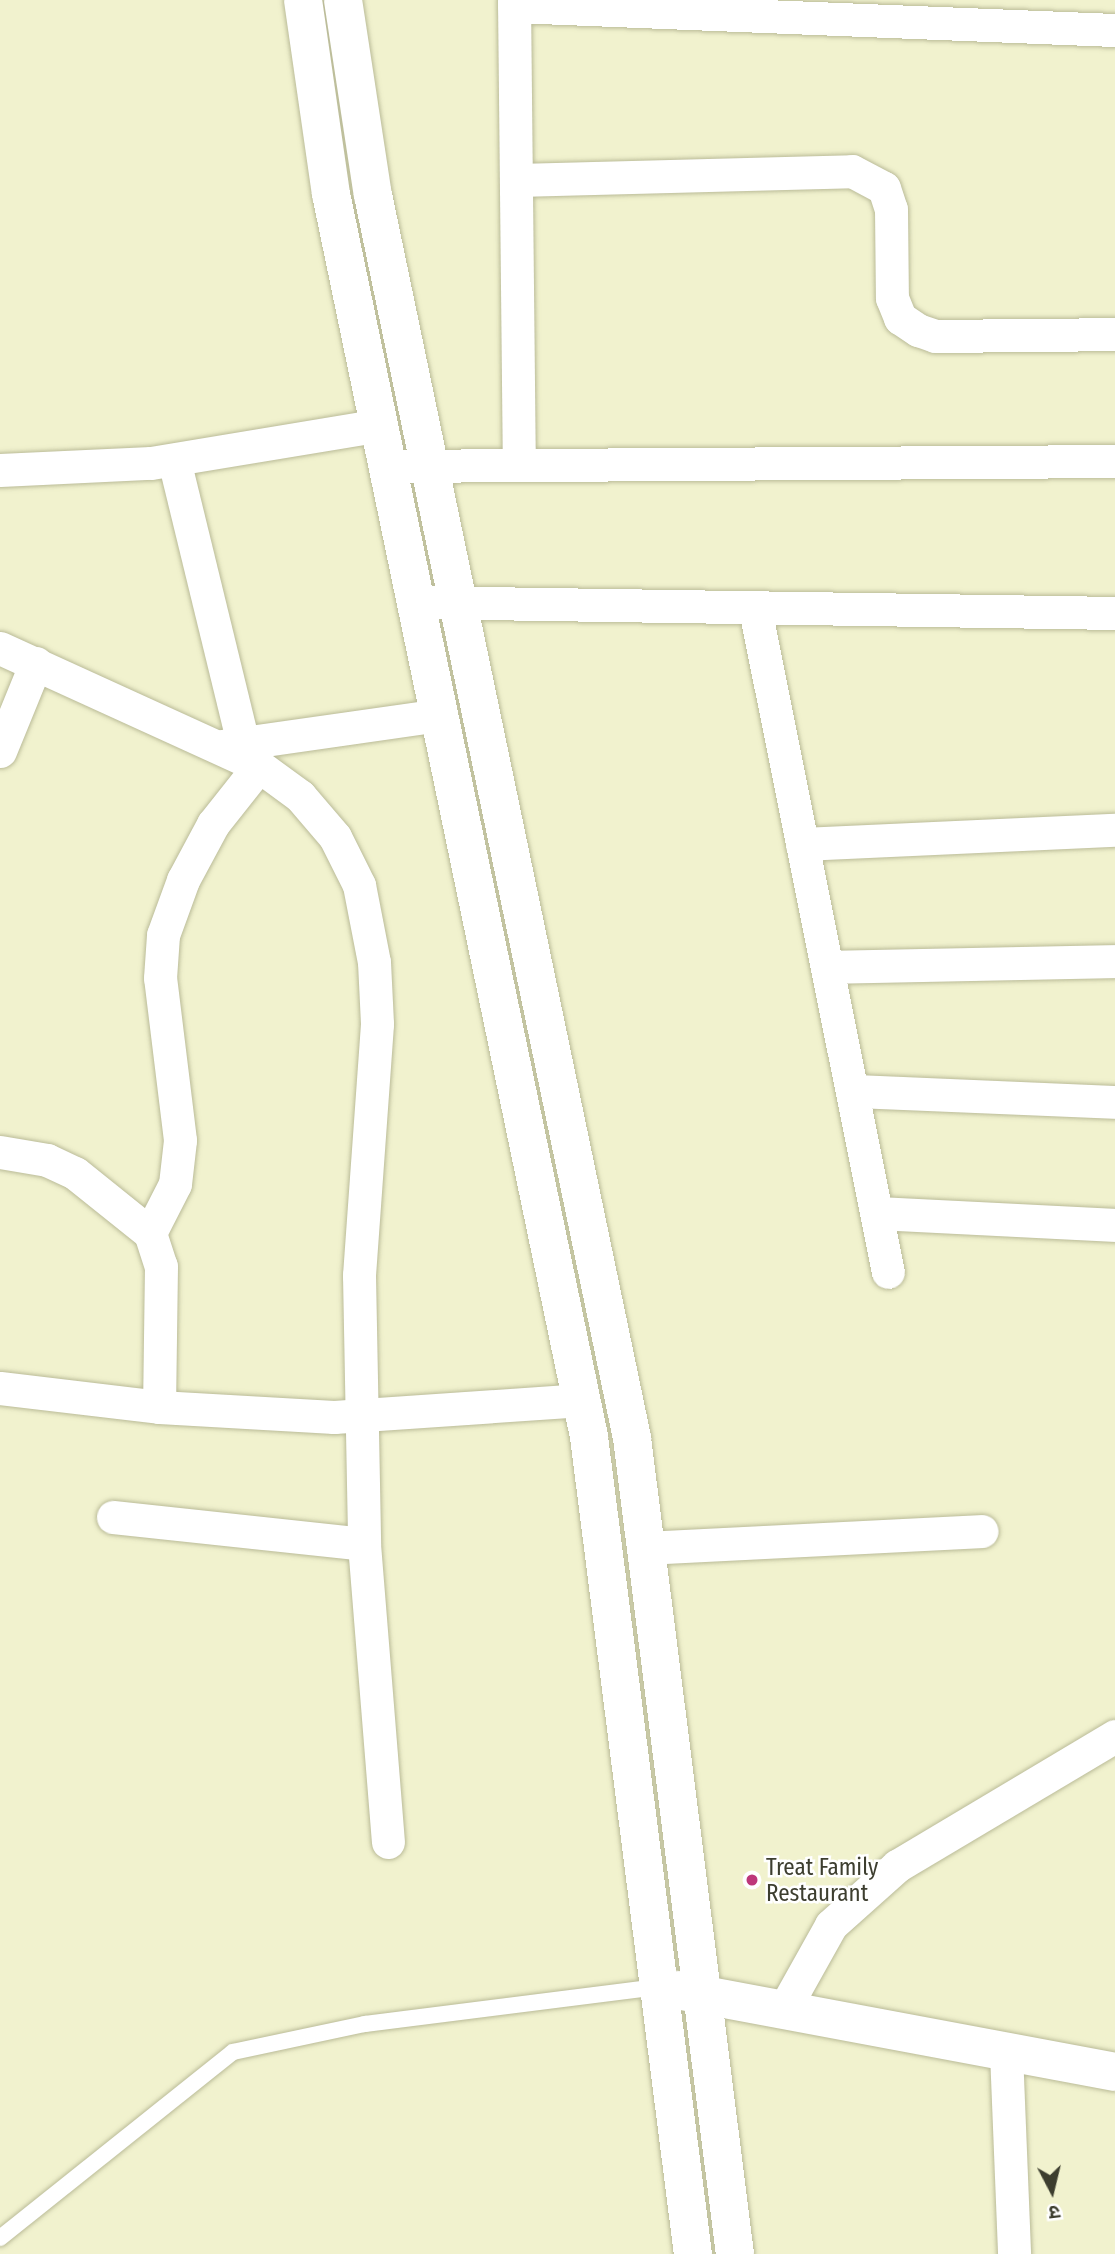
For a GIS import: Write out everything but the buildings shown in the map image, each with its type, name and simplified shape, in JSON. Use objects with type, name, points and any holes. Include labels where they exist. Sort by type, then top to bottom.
[{"type":"street","points":[[303,0],[331,194],[418,602],[582,1401],[693,2254]]},
{"type":"street","points":[[342,0],[356,110],[433,462],[632,1438],[735,2254]]},
{"type":"street","points":[[519,461],[514,3],[1115,30]]},
{"type":"street","points":[[517,180],[852,171],[884,188],[891,209],[892,298],[900,318],[918,330],[935,336],[1115,334]]},
{"type":"street","points":[[0,470],[70,471],[174,460],[380,425]]},
{"type":"street","points":[[150,1233],[175,1184],[180,1140],[160,978],[163,935],[183,880],[214,824],[240,752],[174,460]]},
{"type":"street","points":[[388,466],[433,462],[519,461],[1115,461]]},
{"type":"street","points":[[418,602],[1115,613]]},
{"type":"street","points":[[755,609],[879,1213],[888,1272]]},
{"type":"street","points":[[0,648],[240,752],[300,796],[335,837],[359,885],[374,962],[377,1024],[359,1275],[365,1415],[364,1544],[388,1842]]},
{"type":"street","points":[[0,751],[36,663]]},
{"type":"street","points":[[240,752],[441,715]]},
{"type":"street","points":[[802,844],[1115,830]]},
{"type":"street","points":[[828,967],[1115,961]]},
{"type":"street","points":[[854,1091],[1115,1102]]},
{"type":"street","points":[[0,1153],[47,1160],[75,1173],[150,1233],[161,1266],[159,1407]]},
{"type":"street","points":[[879,1213],[1115,1225]]},
{"type":"street","points":[[0,1388],[159,1407],[365,1415],[582,1401]]},
{"type":"street","points":[[113,1517],[364,1544]]},
{"type":"street","points":[[646,1548],[982,1531]]},
{"type":"street","points":[[783,2011],[831,1925],[897,1866],[1115,1736]]},
{"type":"street","points":[[658,1987],[1115,2072]]},
{"type":"street","points":[[1006,2052],[1014,2254]]},
{"type":"lane","points":[[0,2238],[233,2052],[365,2024],[658,1987]]},
{"type":"place","name":"Treat Family Restaurant","points":[[752,1880]]}]
